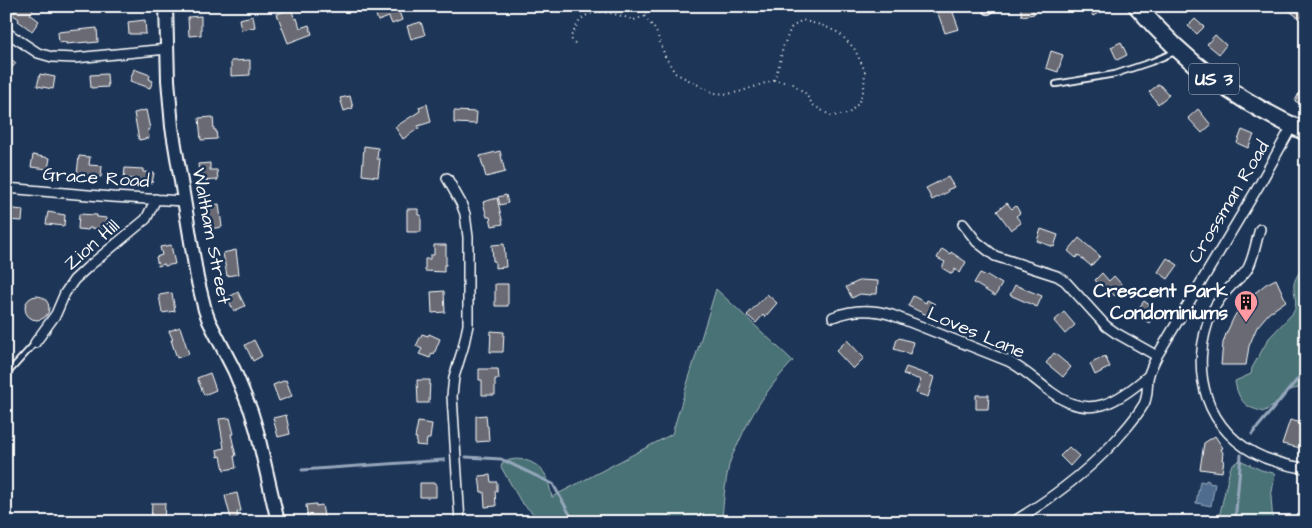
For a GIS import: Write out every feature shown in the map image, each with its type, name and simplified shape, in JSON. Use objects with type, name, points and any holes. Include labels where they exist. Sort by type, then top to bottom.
[{"type":"highway","name":"US 3","points":[[1137,6],[1178,50],[1200,69],[1233,93],[1299,129]]},
{"type":"street","name":"Waltham Street","points":[[166,6],[172,127],[197,278],[205,310],[251,411],[278,522]]},
{"type":"street","points":[[6,32],[38,53],[52,57],[75,58],[167,49]]},
{"type":"street","name":"Crossman Road","points":[[1013,522],[1042,504],[1090,466],[1134,420],[1145,402],[1148,391],[1148,375],[1157,356],[1257,189],[1299,129]]},
{"type":"street","points":[[447,178],[465,214],[468,237],[468,325],[454,376],[452,396],[460,522]]},
{"type":"street","name":"Grace Road","points":[[6,188],[184,200]]},
{"type":"street","name":"Zion Hill","points":[[35,343],[52,321],[74,280],[146,219],[156,199]]},
{"type":"street","points":[[962,224],[976,242],[995,256],[1048,273],[1065,281],[1106,326],[1157,356]]},
{"type":"street","points":[[1260,228],[1249,266],[1219,301],[1209,319],[1203,342],[1201,362],[1204,389],[1213,414],[1232,438],[1242,446],[1284,465],[1306,468]]},
{"type":"street","name":"Loves Lane","points":[[833,317],[861,310],[892,315],[1008,360],[1058,397],[1083,407],[1109,403],[1128,393],[1148,375]]},
{"type":"lane","points":[[1056,84],[1115,74],[1151,62],[1178,50]]},
{"type":"lane","points":[[6,375],[35,343]]},
{"type":"path","points":[[575,44],[571,36],[580,20],[588,15],[604,12],[634,20],[645,16],[648,6]]},
{"type":"path","points":[[645,16],[656,31],[674,73],[714,93],[739,92],[774,80],[793,84],[805,93],[813,105],[832,116],[848,114],[858,104],[864,89],[864,71],[854,48],[839,33],[824,26],[802,20],[791,28],[783,47],[774,80]]},
{"type":"green space","points":[[1306,263],[1306,386],[1290,390],[1282,395],[1275,405],[1263,412],[1245,404],[1237,392],[1235,381],[1251,374],[1252,368],[1269,338],[1293,313],[1296,306],[1295,281]]},
{"type":"green space","points":[[716,289],[793,361],[762,400],[749,421],[732,456],[726,479],[722,522],[542,522],[521,502],[501,467],[502,463],[519,459],[536,465],[545,474],[552,497],[672,434]]},
{"type":"green space","points":[[1240,460],[1275,475],[1271,497],[1273,522],[1218,522],[1230,469],[1232,465]]},
{"type":"water","points":[[1206,480],[1209,483],[1215,484],[1211,506],[1196,503],[1200,481],[1206,482]]},
{"type":"building","points":[[18,6],[29,6],[33,10],[30,14],[39,21],[32,31],[12,14]]},
{"type":"building","points":[[380,6],[397,6],[402,20],[392,24],[389,17],[378,21],[374,9]]},
{"type":"building","points":[[1020,6],[1033,6],[1034,14],[1022,16]]},
{"type":"building","points":[[1087,6],[1110,6],[1093,16]]},
{"type":"building","points":[[1283,6],[1306,6],[1306,11],[1300,19]]},
{"type":"building","points":[[951,7],[959,29],[945,33],[937,11]]},
{"type":"building","points":[[291,9],[295,19],[297,18],[300,28],[309,25],[312,34],[288,43],[277,14]]},
{"type":"building","points":[[201,16],[201,35],[189,36],[188,17]]},
{"type":"building","points":[[253,16],[255,27],[241,30],[239,19]]},
{"type":"building","points":[[1195,19],[1204,27],[1197,34],[1188,26]]},
{"type":"building","points":[[145,20],[146,34],[129,34],[128,22]]},
{"type":"building","points":[[421,22],[425,35],[411,39],[407,26]]},
{"type":"building","points":[[97,28],[98,42],[59,43],[58,32]]},
{"type":"building","points":[[1215,35],[1226,45],[1219,54],[1207,44]]},
{"type":"building","points":[[1121,42],[1127,55],[1117,60],[1111,47]]},
{"type":"building","points":[[1051,51],[1063,55],[1058,72],[1046,68]]},
{"type":"building","points":[[6,55],[16,63],[6,75]]},
{"type":"building","points":[[250,60],[250,75],[231,76],[231,61]]},
{"type":"building","points":[[134,69],[150,75],[149,79],[153,81],[150,88],[130,81]]},
{"type":"building","points":[[40,74],[55,77],[53,89],[37,86]]},
{"type":"building","points":[[107,74],[108,87],[91,88],[90,75]]},
{"type":"building","points":[[1159,84],[1169,95],[1158,104],[1149,92]]},
{"type":"building","points":[[1300,91],[1306,94],[1306,107],[1295,101]]},
{"type":"building","points":[[350,96],[353,108],[344,111],[340,98]]},
{"type":"building","points":[[427,104],[431,122],[418,126],[419,128],[403,139],[395,127],[420,111],[419,107]]},
{"type":"building","points":[[1198,109],[1211,125],[1202,133],[1188,118]]},
{"type":"building","points":[[146,110],[150,129],[148,129],[149,138],[139,140],[134,113]]},
{"type":"building","points":[[454,111],[477,112],[476,124],[454,123]]},
{"type":"building","points":[[213,117],[217,139],[201,140],[199,118]]},
{"type":"building","points":[[1242,130],[1254,135],[1248,148],[1237,143]]},
{"type":"building","points":[[364,146],[378,148],[377,159],[380,159],[378,177],[362,175]]},
{"type":"building","points":[[500,151],[505,172],[486,177],[480,156]]},
{"type":"building","points":[[33,155],[50,158],[48,169],[31,167]]},
{"type":"building","points":[[79,156],[90,157],[89,165],[102,166],[101,177],[85,177],[85,175],[77,174]]},
{"type":"building","points":[[210,163],[210,170],[217,170],[218,180],[200,181],[198,164]]},
{"type":"building","points":[[125,168],[143,169],[143,172],[154,173],[152,183],[145,182],[145,180],[124,178]]},
{"type":"building","points":[[948,177],[954,187],[932,200],[926,188]]},
{"type":"building","points":[[506,195],[508,203],[500,205],[498,197]]},
{"type":"building","points":[[497,198],[503,224],[492,226],[490,217],[487,217],[483,202]]},
{"type":"building","points":[[1007,203],[1012,209],[1016,206],[1020,213],[1016,216],[1021,223],[1011,230],[997,211]]},
{"type":"building","points":[[219,204],[222,227],[210,229],[206,206]]},
{"type":"building","points":[[6,208],[23,210],[22,221],[6,220]]},
{"type":"building","points":[[407,209],[418,209],[418,215],[421,215],[421,232],[407,232]]},
{"type":"building","points":[[48,212],[65,215],[64,226],[46,224]]},
{"type":"building","points":[[79,214],[97,215],[97,217],[107,218],[106,229],[78,229]]},
{"type":"building","points":[[1041,229],[1058,235],[1054,247],[1037,241]]},
{"type":"building","points":[[1079,238],[1100,256],[1091,266],[1078,255],[1076,258],[1068,251]]},
{"type":"building","points":[[504,244],[506,267],[495,268],[492,245]]},
{"type":"building","points":[[171,245],[175,264],[158,266],[156,257],[162,255],[160,247]]},
{"type":"building","points":[[434,245],[446,245],[444,272],[425,271],[425,259],[430,259],[430,255],[434,255]]},
{"type":"building","points":[[942,249],[950,254],[951,252],[966,262],[960,273],[955,269],[952,274],[942,268],[945,262],[937,258]]},
{"type":"building","points":[[236,250],[239,274],[227,276],[223,253]]},
{"type":"building","points":[[1167,258],[1178,265],[1168,279],[1158,272]]},
{"type":"building","points":[[980,273],[1002,284],[995,296],[974,283]]},
{"type":"building","points":[[1102,273],[1109,281],[1114,276],[1124,287],[1115,296],[1104,287],[1102,288],[1095,280]]},
{"type":"building","name":"Crescent Park Condominiums","points":[[1276,279],[1286,301],[1269,313],[1257,327],[1249,346],[1246,365],[1221,365],[1223,343],[1239,309],[1251,296]]},
{"type":"building","points":[[861,280],[878,281],[877,294],[860,294],[852,298],[846,287]]},
{"type":"building","points":[[495,284],[508,284],[508,306],[495,306]]},
{"type":"building","points":[[1015,285],[1042,296],[1037,307],[1010,295]]},
{"type":"building","points":[[444,291],[445,312],[432,313],[431,292]]},
{"type":"building","points":[[238,292],[245,306],[234,311],[227,298]]},
{"type":"building","points":[[172,293],[175,311],[162,313],[159,295]]},
{"type":"building","points":[[767,294],[777,303],[765,317],[763,315],[756,323],[747,315]]},
{"type":"building","points":[[37,296],[45,300],[49,308],[45,316],[37,320],[29,316],[25,308],[29,300]]},
{"type":"building","points":[[913,296],[926,303],[927,300],[935,304],[929,316],[908,306]]},
{"type":"building","points":[[1144,301],[1158,311],[1149,323],[1135,313]]},
{"type":"building","points":[[1064,312],[1075,325],[1065,334],[1054,321]]},
{"type":"building","points":[[180,327],[189,354],[177,358],[169,331]]},
{"type":"building","points":[[491,331],[504,332],[503,352],[490,352]]},
{"type":"building","points":[[422,334],[428,336],[429,334],[440,339],[434,354],[432,353],[430,358],[419,354],[422,349],[416,346]]},
{"type":"building","points":[[899,338],[913,342],[910,354],[894,349]]},
{"type":"building","points":[[254,340],[262,356],[253,361],[245,345]]},
{"type":"building","points":[[847,340],[864,358],[853,369],[836,351]]},
{"type":"building","points":[[1054,353],[1071,367],[1063,377],[1046,363]]},
{"type":"building","points":[[1105,356],[1110,367],[1095,375],[1090,364]]},
{"type":"building","points":[[906,367],[934,377],[928,397],[916,393],[921,380],[903,374]]},
{"type":"building","points":[[479,369],[498,369],[499,379],[495,379],[495,395],[482,395],[482,380],[479,380]]},
{"type":"building","points":[[210,373],[216,390],[204,395],[197,378]]},
{"type":"building","points":[[286,380],[292,396],[279,401],[273,385]]},
{"type":"building","points":[[417,380],[430,380],[429,403],[418,403]]},
{"type":"building","points":[[976,395],[989,395],[988,409],[976,409]]},
{"type":"building","points":[[286,415],[290,434],[278,437],[273,418]]},
{"type":"building","points":[[486,415],[489,441],[476,442],[476,416]]},
{"type":"building","points":[[230,418],[234,434],[231,434],[236,456],[234,456],[236,468],[224,470],[221,456],[218,457],[217,450],[224,448],[219,419]]},
{"type":"building","points":[[1290,420],[1306,424],[1306,449],[1282,444]]},
{"type":"building","points":[[418,422],[432,424],[430,439],[427,439],[426,446],[416,445],[417,438],[415,438]]},
{"type":"building","points":[[1215,436],[1223,448],[1221,449],[1223,453],[1222,460],[1224,460],[1222,472],[1200,469],[1204,443]]},
{"type":"building","points":[[1069,447],[1079,456],[1070,466],[1060,456]]},
{"type":"building","points":[[490,475],[491,482],[497,482],[497,491],[495,491],[496,506],[485,507],[484,492],[481,492],[479,476]]},
{"type":"building","points":[[420,483],[436,483],[436,497],[420,497]]},
{"type":"building","points":[[237,493],[241,511],[237,512],[238,517],[231,519],[225,496]]},
{"type":"building","points":[[152,503],[165,503],[164,522],[151,522]]},
{"type":"building","points":[[316,504],[316,506],[322,505],[325,522],[310,522],[310,519],[308,520],[306,505]]},
{"type":"waterway","points":[[1252,434],[1306,369]]},
{"type":"waterway","points":[[1235,522],[1241,455]]},
{"type":"waterway","points":[[466,457],[501,459],[553,484],[574,522]]},
{"type":"waterway","points":[[302,470],[444,460]]},
{"type":"place","name":"Crescent Park Condominiums","points":[[1246,323]]}]
